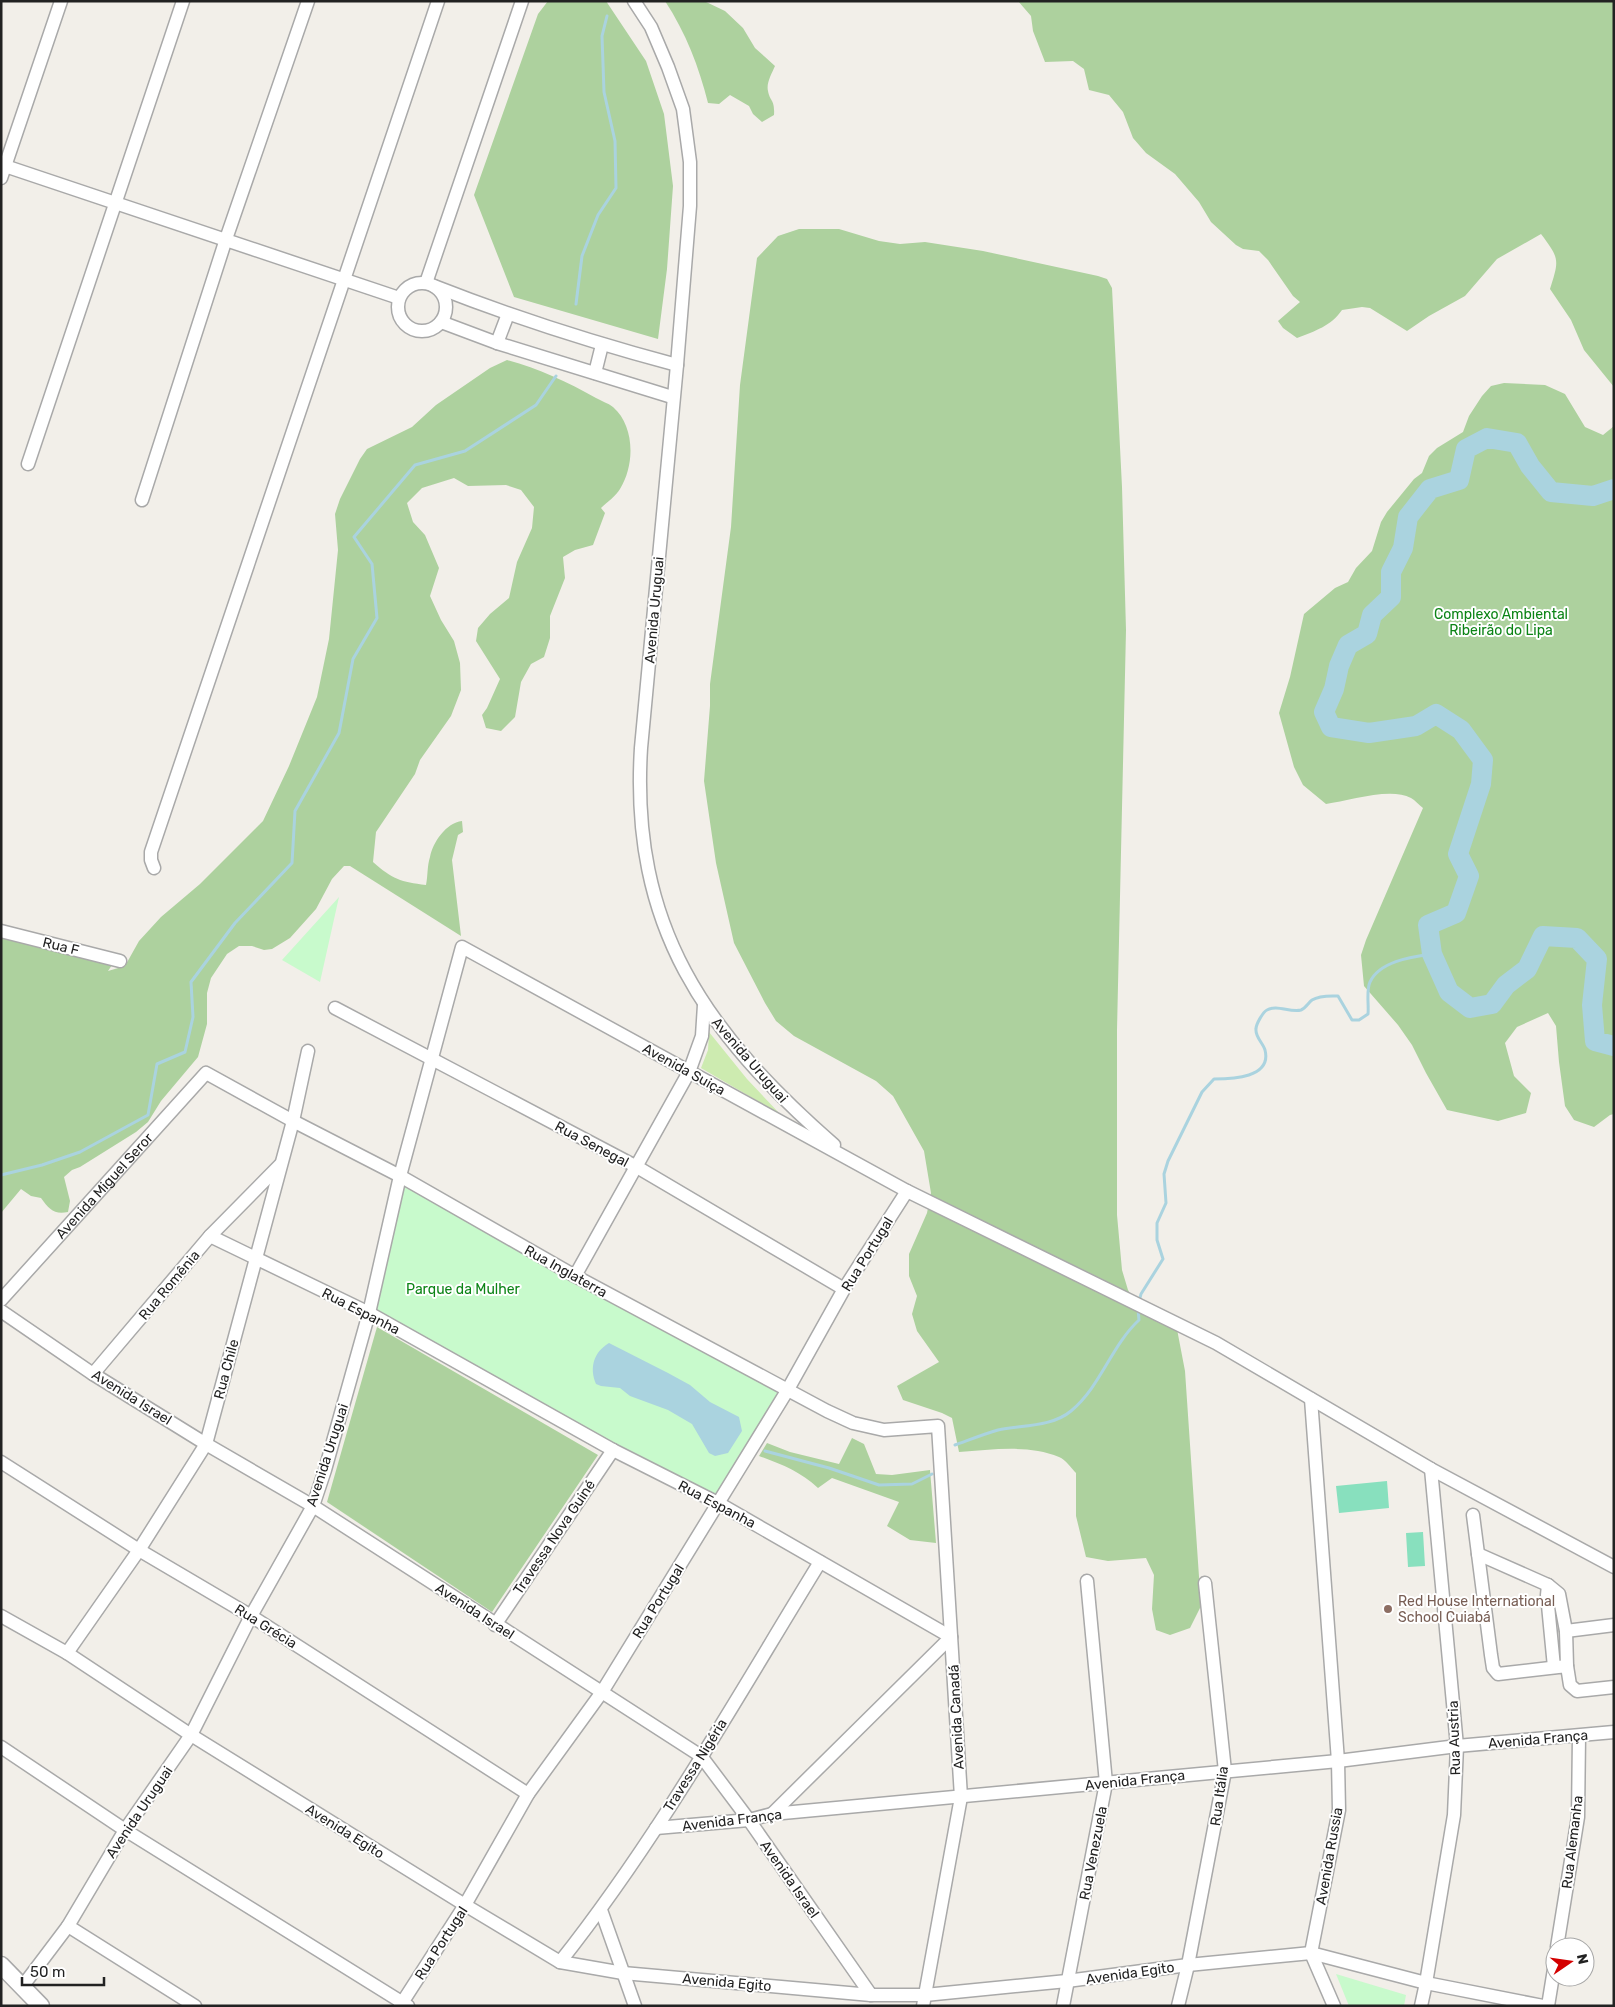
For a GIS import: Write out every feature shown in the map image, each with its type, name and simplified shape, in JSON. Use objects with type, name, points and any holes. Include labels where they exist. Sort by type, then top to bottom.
[{"type":"street","points":[[61,1],[3,172],[115,202],[399,298]]},
{"type":"street","points":[[28,464],[183,1]]},
{"type":"street","points":[[142,500],[226,240],[308,1]]},
{"type":"street","points":[[154,868],[151,852],[438,1]]},
{"type":"street","points":[[430,284],[522,1]]},
{"type":"street","name":"Avenida Uruguai","points":[[634,1],[651,27],[683,109],[690,162],[690,206],[641,748],[640,804],[647,866],[659,912],[678,960],[704,1005],[735,1047],[790,1106],[851,1160]]},
{"type":"street","points":[[430,284],[440,291],[445,298],[446,306],[442,322],[429,331],[421,332],[407,326],[398,314],[399,298],[403,291],[410,286],[430,284],[508,314],[602,345],[676,365]]},
{"type":"street","points":[[498,343],[508,314]]},
{"type":"street","points":[[442,322],[498,343],[672,397]]},
{"type":"street","points":[[595,373],[602,345]]},
{"type":"street","name":"Rua F","points":[[1,931],[120,961]]},
{"type":"street","name":"Avenida Uruguai","points":[[22,1987],[68,1926],[126,1830],[191,1735],[251,1616],[313,1506],[369,1313],[400,1176],[433,1061],[462,948]]},
{"type":"street","name":"Avenida Suiça","points":[[462,948],[906,1191],[1216,1344],[1431,1469],[1614,1567]]},
{"type":"street","points":[[575,1276],[689,1072],[702,1036],[704,1005]]},
{"type":"street","name":"Rua Senegal","points":[[335,1008],[636,1167],[844,1289]]},
{"type":"street","name":"Rua Chile","points":[[66,1653],[138,1550],[206,1444],[293,1122],[308,1051]]},
{"type":"street","name":"Rua Inglaterra","points":[[206,1073],[293,1122],[400,1176],[575,1276],[787,1391],[853,1423],[884,1430],[938,1426]]},
{"type":"street","name":"Avenida Miguel Seror","points":[[1,1300],[206,1073]]},
{"type":"street","name":"Rua Romênia","points":[[93,1374],[210,1236],[280,1165]]},
{"type":"street","name":"Rua Portugal","points":[[403,2005],[465,1905],[528,1794],[602,1692],[787,1391],[844,1289],[906,1191]]},
{"type":"street","points":[[210,1236],[256,1260]]},
{"type":"street","name":"Rua Espanha","points":[[256,1260],[369,1313],[613,1450],[718,1503],[951,1638]]},
{"type":"street","name":"Avenida Israel","points":[[1,1311],[93,1374],[206,1444],[313,1506],[701,1756],[749,1820],[871,1995]]},
{"type":"street","name":"Avenida Russia","points":[[1311,1399],[1338,1761],[1339,1810],[1311,1953]]},
{"type":"street","name":"Avenida Canadá","points":[[924,2000],[961,1797],[938,1426]]},
{"type":"street","name":"Travessa Nova Guiné","points":[[495,1624],[613,1450]]},
{"type":"street","name":"Rua Grécia","points":[[1,1462],[138,1550],[251,1616],[528,1794]]},
{"type":"street","name":"Rua Austria","points":[[1421,2006],[1454,1815],[1457,1746],[1431,1469]]},
{"type":"street","points":[[1473,1516],[1493,1668],[1498,1674],[1567,1666]]},
{"type":"street","points":[[1478,1554],[1548,1585],[1559,1594],[1566,1630],[1567,1666],[1570,1685],[1578,1691],[1614,1687]]},
{"type":"street","name":"Travessa Nigéria","points":[[560,1962],[601,1910],[656,1828],[820,1562]]},
{"type":"street","name":"Rua Venezuela","points":[[1063,2006],[1106,1783],[1088,1581]]},
{"type":"street","name":"Rua Itália","points":[[1178,2006],[1188,1965],[1225,1771],[1205,1583]]},
{"type":"street","points":[[1548,1585],[1547,1595],[1554,1667]]},
{"type":"street","name":"Avenida Egito","points":[[1,1616],[66,1653],[191,1735],[560,1962],[623,1973],[924,2000],[1188,1965],[1311,1953],[1426,1983],[1543,2006]]},
{"type":"street","points":[[1566,1630],[1614,1625]]},
{"type":"street","points":[[772,1814],[951,1638]]},
{"type":"street","name":"Avenida França","points":[[656,1828],[749,1820],[772,1814],[1338,1761],[1457,1746],[1614,1732]]},
{"type":"street","name":"Rua Alemanha","points":[[1560,1937],[1578,1817],[1579,1736]]},
{"type":"street","points":[[1,1747],[126,1830],[403,2005]]},
{"type":"street","points":[[601,1910],[635,2006]]},
{"type":"street","points":[[68,1926],[195,2006]]},
{"type":"street","points":[[1311,1953],[1334,2006]]},
{"type":"street","points":[[1,1965],[41,2006]]},
{"type":"street","points":[[1548,2006],[1551,1987]]},
{"type":"green space","points":[[548,1],[606,1],[646,61],[664,114],[673,186],[667,269],[658,339],[514,297],[474,195],[538,14]]},
{"type":"green space","points":[[665,1],[704,1],[725,11],[743,28],[755,48],[775,66],[768,85],[769,95],[774,106],[774,115],[762,122],[753,114],[749,106],[730,95],[719,104],[708,103],[691,50]]},
{"type":"green space","points":[[1018,1],[1614,1],[1614,387],[1584,350],[1571,320],[1550,289],[1556,260],[1552,249],[1541,234],[1497,259],[1465,296],[1407,331],[1370,308],[1362,307],[1342,310],[1328,324],[1297,338],[1283,328],[1278,321],[1300,302],[1293,296],[1268,260],[1259,251],[1243,249],[1236,245],[1211,222],[1199,202],[1175,174],[1146,153],[1133,138],[1123,112],[1109,95],[1089,90],[1084,69],[1073,61],[1045,62],[1033,31],[1031,16]]},
{"type":"green space","points":[[799,229],[839,229],[879,241],[900,244],[925,242],[983,251],[1098,276],[1107,279],[1112,288],[1122,487],[1126,630],[1117,1030],[1117,1215],[1122,1270],[1128,1290],[1138,1307],[1176,1324],[1185,1371],[1201,1606],[1190,1628],[1170,1635],[1156,1630],[1152,1609],[1154,1575],[1146,1558],[1108,1561],[1086,1557],[1076,1516],[1076,1473],[1064,1460],[1047,1453],[1022,1449],[959,1452],[952,1418],[903,1400],[897,1386],[939,1362],[917,1331],[912,1314],[917,1296],[909,1276],[909,1254],[927,1213],[931,1193],[924,1151],[893,1096],[876,1081],[794,1036],[776,1021],[734,943],[716,863],[704,781],[710,684],[731,527],[740,385],[757,258],[778,236]]},
{"type":"green space","points":[[507,360],[552,376],[613,407],[620,415],[629,435],[630,458],[625,479],[620,489],[601,508],[605,513],[593,545],[575,550],[563,557],[565,578],[550,616],[550,638],[544,657],[531,664],[521,682],[515,717],[501,731],[486,728],[482,715],[500,679],[476,641],[478,628],[490,614],[509,598],[517,562],[532,528],[534,507],[521,490],[506,485],[468,486],[454,478],[422,488],[407,503],[413,522],[425,535],[439,568],[430,596],[441,620],[454,641],[460,663],[461,690],[451,716],[420,760],[415,774],[376,832],[373,862],[397,879],[426,885],[429,860],[437,840],[451,825],[462,821],[463,832],[458,835],[452,860],[461,936],[350,866],[344,866],[332,879],[316,909],[290,938],[272,949],[264,950],[252,946],[239,946],[227,954],[211,978],[207,993],[207,1024],[198,1057],[161,1101],[148,1122],[136,1132],[80,1167],[72,1170],[64,1177],[70,1201],[68,1212],[55,1212],[41,1198],[31,1196],[21,1189],[1,1213],[1,938],[112,965],[108,971],[125,966],[139,941],[161,917],[200,884],[263,821],[289,766],[317,697],[329,639],[338,550],[335,514],[340,499],[360,459],[367,449],[412,427],[436,405],[490,368]]},
{"type":"green space","name":"Complexo Ambiental Ribeirão do Lipa","points":[[1504,383],[1545,385],[1565,394],[1585,427],[1603,435],[1614,426],[1614,1114],[1594,1127],[1574,1120],[1565,1106],[1556,1026],[1548,1013],[1517,1027],[1505,1043],[1514,1076],[1531,1093],[1526,1113],[1498,1121],[1447,1110],[1412,1045],[1398,1025],[1364,986],[1361,955],[1423,808],[1411,798],[1392,794],[1381,794],[1326,804],[1303,785],[1294,767],[1279,713],[1290,677],[1304,614],[1335,588],[1348,582],[1356,568],[1372,551],[1381,522],[1387,512],[1414,479],[1422,473],[1429,456],[1437,448],[1463,432],[1469,416],[1491,386]]},
{"type":"green space","points":[[339,897],[320,982],[282,960]]},
{"type":"green space","points":[[709,1032],[747,1079],[780,1114],[701,1068],[708,1050]]},
{"type":"green space","name":"Parque da Mulher","points":[[403,1184],[781,1392],[715,1498],[372,1312]]},
{"type":"green space","points":[[377,1327],[598,1455],[492,1612],[327,1502]]},
{"type":"green space","points":[[852,1438],[864,1444],[876,1474],[892,1475],[930,1470],[936,1543],[910,1540],[887,1526],[899,1502],[832,1478],[818,1488],[805,1477],[759,1456],[767,1443],[790,1452],[839,1464]]},
{"type":"green space","points":[[1387,1481],[1389,1508],[1339,1513],[1336,1486]]},
{"type":"green space","points":[[1423,1532],[1425,1566],[1408,1567],[1406,1533]]},
{"type":"green space","points":[[1336,1974],[1406,1995],[1404,2006],[1349,2006]]},
{"type":"water","points":[[609,1343],[690,1385],[710,1402],[739,1417],[742,1431],[728,1453],[715,1456],[709,1453],[692,1424],[668,1410],[630,1396],[620,1388],[596,1384],[593,1372],[594,1360],[596,1355]]},
{"type":"waterway","points":[[576,304],[582,256],[598,215],[616,188],[615,141],[604,92],[602,36],[607,16]]},
{"type":"waterway","points":[[1,1175],[42,1165],[80,1152],[148,1115],[157,1064],[185,1052],[193,1017],[191,982],[235,923],[292,863],[295,811],[339,733],[353,659],[377,618],[372,564],[354,537],[415,465],[465,451],[536,405],[556,376]]},
{"type":"waterway","points":[[1614,489],[1593,496],[1551,492],[1530,466],[1517,443],[1487,438],[1466,449],[1459,480],[1430,489],[1408,517],[1403,548],[1391,572],[1391,597],[1372,615],[1367,634],[1348,645],[1339,666],[1334,689],[1324,712],[1331,727],[1369,733],[1416,726],[1436,714],[1461,730],[1483,760],[1481,784],[1458,854],[1469,876],[1456,913],[1428,925],[1432,954],[1449,992],[1470,1008],[1492,1004],[1506,985],[1527,969],[1543,936],[1577,938],[1597,959],[1592,1005],[1595,1041],[1614,1046]]},
{"type":"waterway","points":[[1139,1302],[1141,1294],[1163,1259],[1157,1240],[1157,1223],[1166,1203],[1164,1174],[1168,1161],[1202,1092],[1214,1079],[1249,1075],[1263,1066],[1266,1059],[1265,1050],[1256,1029],[1258,1021],[1264,1013],[1271,1008],[1297,1011],[1304,1008],[1315,998],[1338,996],[1352,1020],[1359,1020],[1368,1014],[1368,989],[1370,982],[1381,969],[1397,961],[1432,954]]},
{"type":"waterway","points":[[955,1445],[998,1430],[1046,1423],[1071,1411],[1090,1390],[1129,1330],[1139,1320],[1138,1309]]},
{"type":"waterway","points":[[765,1451],[829,1468],[879,1485],[912,1484],[932,1474]]},
{"type":"place","name":"Red House International School Cuiabá","points":[[1388,1609]]}]
